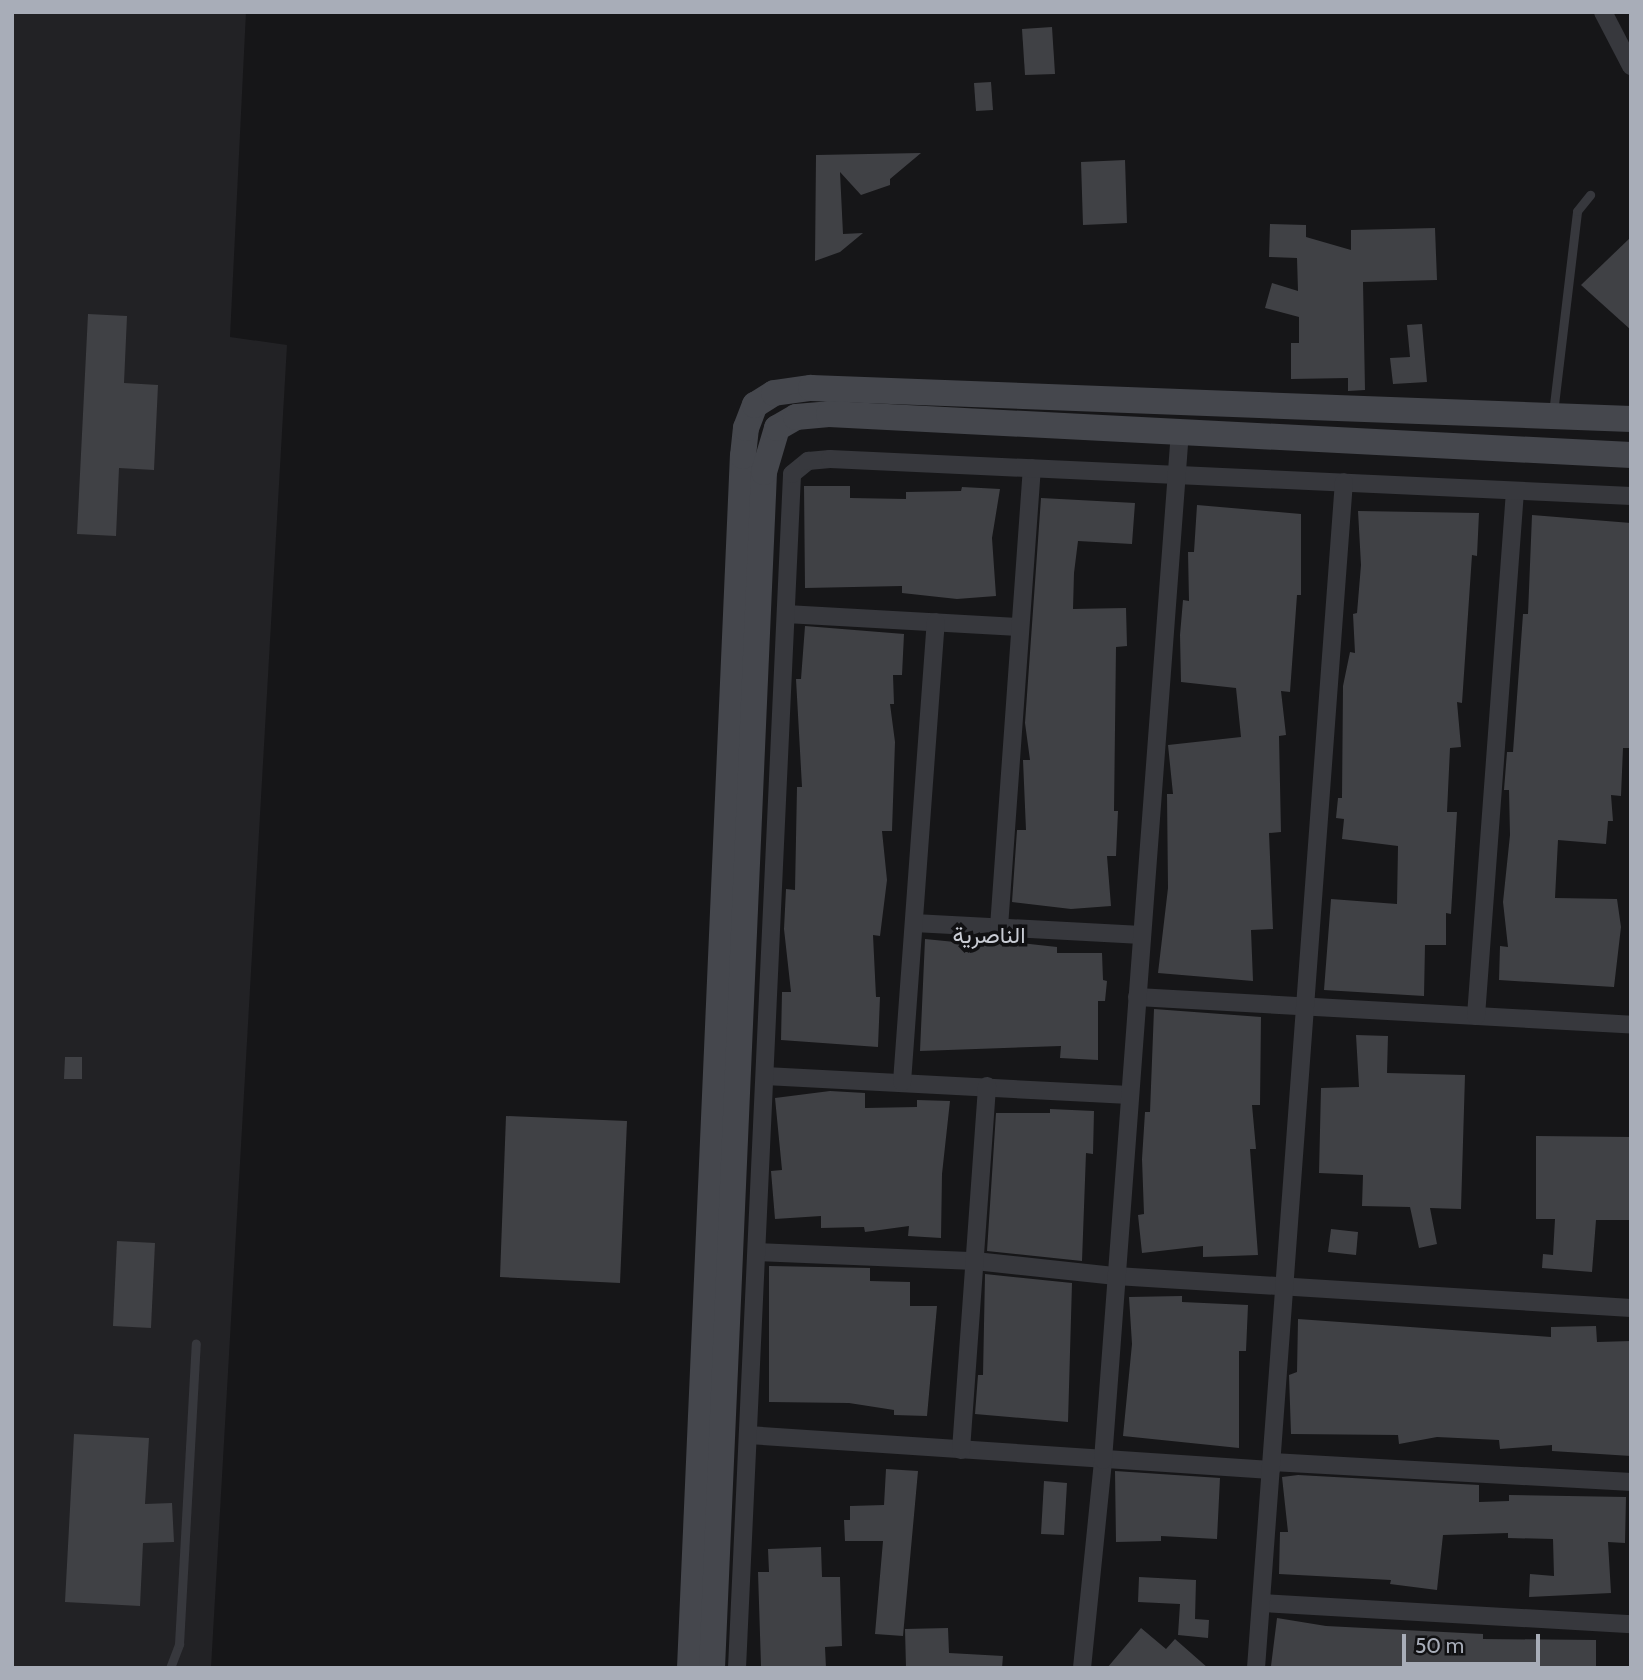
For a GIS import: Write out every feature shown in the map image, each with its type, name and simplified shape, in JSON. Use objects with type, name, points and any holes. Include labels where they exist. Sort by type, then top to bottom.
[{"type":"street","points":[[1603,12],[1631,66]]},
{"type":"street","points":[[690,1668],[743,456],[746,428],[755,405],[774,393],[811,388],[1631,419]]},
{"type":"street","points":[[712,1668],[764,486],[772,438],[785,422],[812,413],[1631,455]]},
{"type":"street","points":[[1082,1668],[1103,1460],[1180,430]]},
{"type":"street","points":[[737,1668],[792,474],[808,461],[1032,468],[1631,496]]},
{"type":"street","points":[[999,928],[1032,468]]},
{"type":"street","points":[[1256,1668],[1344,482]]},
{"type":"street","points":[[1476,1016],[1515,491]]},
{"type":"street","points":[[786,614],[1020,627]]},
{"type":"street","points":[[902,1082],[936,622]]},
{"type":"street","points":[[914,923],[1142,935]]},
{"type":"street","points":[[1137,997],[1631,1025]]},
{"type":"street","points":[[765,1076],[1130,1095]]},
{"type":"street","points":[[961,1450],[987,1086]]},
{"type":"street","points":[[757,1252],[975,1261],[1116,1276],[1631,1308]]},
{"type":"street","points":[[748,1435],[1103,1460],[1631,1482]]},
{"type":"street","points":[[1262,1603],[1631,1624]]},
{"type":"lane","points":[[1553,415],[1577,211],[1590,195]]},
{"type":"lane","points":[[170,1668],[179,1644],[196,1343]]},
{"type":"shaded area","points":[[12,12],[246,12],[230,337],[287,345],[211,1668],[12,1668]]},
{"type":"building","points":[[1052,27],[1055,74],[1025,75],[1022,29]]},
{"type":"building","points":[[991,82],[993,110],[976,111],[974,83]]},
{"type":"building","points":[[921,153],[890,179],[890,185],[861,195],[840,172],[843,234],[863,233],[840,252],[815,261],[816,155]]},
{"type":"building","points":[[1125,160],[1127,223],[1083,225],[1081,162]]},
{"type":"building","points":[[1270,224],[1306,225],[1306,237],[1351,250],[1351,230],[1435,228],[1437,280],[1363,282],[1365,390],[1348,391],[1348,378],[1291,379],[1291,343],[1299,343],[1299,317],[1265,308],[1272,283],[1298,291],[1297,258],[1269,257]]},
{"type":"building","points":[[1631,237],[1631,330],[1581,285]]},
{"type":"building","points":[[88,314],[127,316],[124,383],[158,385],[154,470],[119,468],[116,536],[77,534]]},
{"type":"building","points":[[1422,324],[1427,382],[1393,384],[1390,358],[1410,357],[1407,325]]},
{"type":"building","points":[[804,486],[850,486],[850,498],[906,499],[906,492],[961,491],[962,487],[1000,489],[992,538],[996,596],[957,599],[902,593],[902,586],[805,588]]},
{"type":"building","points":[[1041,498],[1135,503],[1132,544],[1078,541],[1074,573],[1073,609],[1126,608],[1127,646],[1116,647],[1114,811],[1118,811],[1116,856],[1107,856],[1111,906],[1071,909],[1012,902],[1017,830],[1026,830],[1023,760],[1030,760],[1025,723]]},
{"type":"building","points":[[1197,505],[1301,514],[1301,595],[1297,595],[1290,692],[1281,691],[1286,735],[1279,736],[1281,832],[1269,833],[1273,929],[1251,930],[1253,981],[1158,973],[1168,888],[1167,794],[1173,794],[1168,745],[1241,737],[1236,688],[1181,682],[1180,635],[1183,600],[1189,601],[1188,552],[1194,552]]},
{"type":"building","points":[[1358,511],[1479,513],[1477,556],[1472,555],[1462,703],[1457,702],[1461,747],[1450,748],[1447,812],[1457,812],[1451,914],[1446,913],[1446,945],[1425,945],[1424,996],[1324,990],[1331,899],[1397,904],[1398,846],[1342,839],[1344,819],[1336,818],[1338,798],[1342,798],[1343,686],[1350,652],[1355,653],[1353,614],[1357,613],[1361,565]]},
{"type":"building","points":[[1532,515],[1631,523],[1630,748],[1623,748],[1621,796],[1611,795],[1613,821],[1608,821],[1606,844],[1558,840],[1555,898],[1617,899],[1621,927],[1614,987],[1499,980],[1500,946],[1508,947],[1503,902],[1510,835],[1509,790],[1504,790],[1507,752],[1513,752],[1523,614],[1528,614]]},
{"type":"building","points":[[805,626],[904,634],[902,675],[893,675],[894,704],[890,704],[895,742],[892,831],[882,831],[887,880],[880,936],[873,935],[876,997],[880,997],[878,1047],[781,1040],[782,992],[791,992],[784,929],[786,889],[795,890],[797,787],[802,787],[796,679],[801,679]]},
{"type":"building","points":[[975,938],[1057,947],[1057,953],[1102,953],[1103,980],[1107,981],[1105,1001],[1098,1001],[1098,1060],[1060,1058],[1061,1046],[920,1051],[925,939],[975,944]]},
{"type":"building","points":[[1154,1009],[1261,1017],[1260,1105],[1252,1105],[1256,1149],[1250,1149],[1258,1255],[1203,1257],[1203,1246],[1142,1253],[1138,1215],[1144,1214],[1142,1159],[1145,1112],[1150,1112]]},
{"type":"building","points":[[1356,1035],[1388,1036],[1387,1073],[1465,1075],[1461,1209],[1430,1208],[1437,1244],[1419,1248],[1410,1207],[1362,1206],[1363,1175],[1319,1173],[1321,1088],[1359,1087]]},
{"type":"building","points":[[65,1057],[82,1057],[82,1079],[64,1079]]},
{"type":"building","points":[[830,1091],[865,1093],[865,1108],[917,1107],[917,1100],[950,1101],[942,1174],[941,1238],[908,1236],[909,1226],[865,1232],[864,1227],[821,1228],[821,1216],[775,1219],[771,1171],[782,1170],[775,1098]]},
{"type":"building","points":[[1050,1109],[1094,1111],[1093,1154],[1086,1153],[1082,1261],[987,1251],[996,1113],[1050,1113]]},
{"type":"building","points":[[506,1116],[627,1121],[620,1283],[500,1277]]},
{"type":"building","points":[[1536,1136],[1631,1137],[1631,1220],[1596,1220],[1592,1272],[1542,1268],[1543,1254],[1553,1255],[1555,1219],[1536,1219]]},
{"type":"building","points":[[1331,1229],[1358,1232],[1356,1255],[1328,1252]]},
{"type":"building","points":[[117,1241],[155,1243],[151,1328],[113,1326]]},
{"type":"building","points":[[769,1266],[870,1268],[870,1281],[910,1282],[910,1306],[937,1306],[927,1416],[894,1415],[894,1410],[849,1403],[769,1402]]},
{"type":"building","points":[[985,1274],[1072,1283],[1068,1422],[975,1414],[978,1375],[983,1375]]},
{"type":"building","points":[[1182,1296],[1182,1302],[1248,1305],[1246,1351],[1239,1351],[1239,1448],[1123,1436],[1132,1344],[1129,1297]]},
{"type":"building","points":[[1298,1319],[1551,1337],[1551,1327],[1596,1326],[1597,1342],[1631,1341],[1631,1456],[1552,1451],[1552,1445],[1500,1449],[1499,1440],[1437,1437],[1399,1444],[1398,1435],[1291,1434],[1289,1375],[1297,1372]]},
{"type":"building","points":[[74,1434],[149,1438],[145,1504],[172,1503],[174,1542],[143,1543],[140,1606],[65,1602]]},
{"type":"building","points":[[886,1469],[918,1471],[903,1636],[875,1634],[883,1541],[845,1541],[844,1520],[850,1520],[850,1506],[884,1505]]},
{"type":"building","points":[[1115,1471],[1220,1478],[1217,1539],[1161,1536],[1161,1541],[1116,1542]]},
{"type":"building","points":[[1298,1475],[1479,1485],[1479,1502],[1509,1501],[1509,1495],[1626,1497],[1625,1543],[1608,1542],[1611,1593],[1529,1597],[1530,1574],[1554,1576],[1553,1539],[1508,1538],[1508,1533],[1443,1535],[1437,1590],[1390,1584],[1391,1580],[1279,1574],[1280,1532],[1288,1532],[1282,1477]]},
{"type":"building","points":[[1044,1481],[1067,1483],[1064,1535],[1041,1534]]},
{"type":"building","points":[[821,1547],[822,1577],[840,1577],[842,1646],[825,1647],[826,1668],[761,1666],[758,1572],[769,1572],[768,1549]]},
{"type":"building","points":[[1139,1577],[1196,1580],[1195,1619],[1209,1620],[1208,1638],[1178,1635],[1180,1604],[1138,1602]]},
{"type":"building","points":[[1277,1618],[1326,1626],[1483,1634],[1483,1639],[1596,1640],[1596,1668],[1271,1666]]},
{"type":"building","points":[[948,1628],[949,1653],[1003,1656],[1002,1668],[906,1668],[905,1629]]},
{"type":"building","points":[[1141,1628],[1166,1649],[1175,1639],[1208,1668],[1107,1668]]},
{"type":"district","name":"الناصرية","points":[[989,935]]}]
